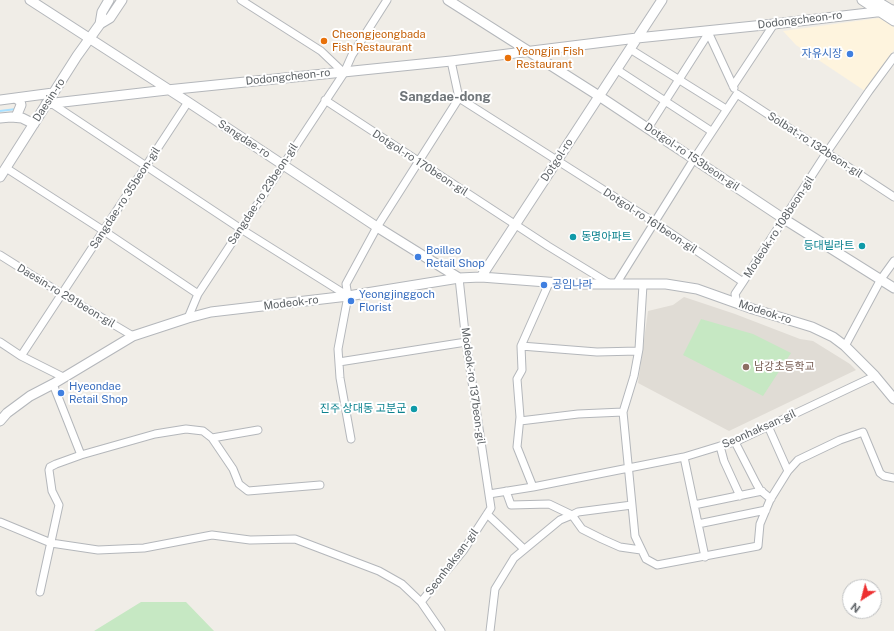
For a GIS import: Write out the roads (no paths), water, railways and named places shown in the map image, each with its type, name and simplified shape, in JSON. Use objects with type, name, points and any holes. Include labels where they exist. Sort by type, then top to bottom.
[{"type":"street","name":"Sangdae-ro","points":[[30,0],[167,90],[188,102],[376,227],[459,278]]},
{"type":"street","name":"Daesin-ro","points":[[100,24],[102,12],[109,0]]},
{"type":"street","name":"Daesin-ro","points":[[0,177],[34,124],[49,104],[53,93],[89,39],[100,24],[110,18],[122,0]]},
{"type":"street","points":[[241,0],[321,51],[344,73]]},
{"type":"street","name":"Sangdae-ro 23beon-gil","points":[[188,318],[198,294],[344,73],[352,55],[387,0]]},
{"type":"street","points":[[448,0],[599,96]]},
{"type":"street","name":"Dotgol-ro","points":[[481,277],[662,0]]},
{"type":"street","points":[[862,0],[894,21]]},
{"type":"street","points":[[875,0],[893,10]]},
{"type":"street","name":"Dodongcheon-ro","points":[[49,104],[333,72],[344,73],[530,52],[637,38],[708,32],[893,10]]},
{"type":"street","points":[[733,86],[774,24]]},
{"type":"street","points":[[648,128],[708,32]]},
{"type":"street","points":[[613,284],[737,94],[708,32]]},
{"type":"street","points":[[630,48],[726,109]]},
{"type":"street","name":"Modeok-ro 108beon-gil","points":[[736,303],[735,294],[828,152],[894,57]]},
{"type":"street","points":[[351,439],[340,378],[338,349],[348,296],[346,284],[347,280],[376,227],[459,98],[451,61]]},
{"type":"street","points":[[616,69],[711,132]]},
{"type":"street","points":[[0,100],[53,93]]},
{"type":"street","name":"Solbat-ro 132beon-gil","points":[[737,94],[828,152],[894,197]]},
{"type":"street","name":"Dotgol-ro 153beon-gil","points":[[599,96],[784,219],[894,288]]},
{"type":"street","points":[[15,98],[20,101],[21,105],[16,117]]},
{"type":"street","name":"Dotgol-ro 161beon-gil","points":[[459,98],[654,222],[743,282]]},
{"type":"street","name":"Dotgol-ro 170beon-gil","points":[[325,100],[515,225]]},
{"type":"street","name":"Sangdae-ro 35beon-gil","points":[[21,356],[188,102]]},
{"type":"street","points":[[49,104],[241,229],[348,296]]},
{"type":"street","points":[[0,118],[22,118],[34,124]]},
{"type":"street","points":[[6,168],[198,294]]},
{"type":"street","name":"Modeok-ro","points":[[515,225],[613,284]]},
{"type":"street","name":"Daesin-ro 291beon-gil","points":[[0,255],[133,336]]},
{"type":"street","points":[[845,346],[881,280],[894,261]]},
{"type":"street","name":"Modeok-ro","points":[[0,421],[7,413],[30,396],[53,384],[133,336],[188,318],[211,312],[348,296],[459,278],[481,277],[549,283],[666,284],[687,287],[754,310],[812,327],[833,337],[845,346],[875,376],[894,399]]},
{"type":"street","name":"Modeok-ro 137beon-gil","points":[[459,278],[466,342],[488,494]]},
{"type":"street","points":[[533,487],[517,447],[520,421],[517,379],[522,370],[521,346],[549,283]]},
{"type":"street","points":[[643,285],[638,351],[634,376],[623,412],[635,536],[646,559],[657,565],[758,546],[760,524],[771,499],[788,471],[798,460],[840,440],[863,432],[880,473],[884,476],[894,478]]},
{"type":"street","points":[[0,342],[21,356],[63,377]]},
{"type":"street","points":[[339,362],[466,342]]},
{"type":"street","points":[[521,346],[597,352],[638,351]]},
{"type":"street","name":"Seonhaksan-gil","points":[[0,522],[50,543],[98,550],[144,548],[212,535],[250,540],[295,539],[379,571],[402,584],[421,602],[463,551],[491,508],[488,494],[628,469],[684,457],[735,442],[875,376]]},
{"type":"street","points":[[53,384],[81,455]]},
{"type":"street","points":[[520,421],[578,414],[623,412]]},
{"type":"street","points":[[768,426],[788,471]]},
{"type":"street","points":[[40,592],[59,505],[52,491],[49,470],[50,467],[56,464],[81,455],[155,434],[186,429],[203,431],[212,438],[233,470],[239,484],[248,490],[320,484]]},
{"type":"street","points":[[212,438],[258,430]]},
{"type":"street","points":[[735,442],[756,483],[771,499]]},
{"type":"street","points":[[720,446],[724,460],[740,496]]},
{"type":"street","points":[[684,457],[705,557]]},
{"type":"street","points":[[506,491],[511,505],[549,504],[572,515],[582,529],[602,539],[620,547],[641,550]]},
{"type":"street","points":[[694,505],[762,491]]},
{"type":"street","points":[[490,631],[495,589],[514,558],[524,549],[560,520],[578,512],[632,505]]},
{"type":"street","points":[[698,524],[766,510]]},
{"type":"street","points":[[487,514],[524,549]]},
{"type":"street","points":[[421,602],[441,631]]},
{"type":"waterway","points":[[0,111],[16,109]]},
{"type":"place","name":"Cheongjeongbada Fish Restaurant","points":[[324,41]]},
{"type":"place","name":"자유시장","points":[[850,54]]},
{"type":"place","name":"Yeongjin Fish Restaurant","points":[[508,58]]},
{"type":"place","name":"동명아파트","points":[[573,237]]},
{"type":"place","name":"등대빌라트","points":[[862,246]]},
{"type":"place","name":"Boilleo Retail Shop","points":[[418,257]]},
{"type":"place","name":"공임나라","points":[[544,285]]},
{"type":"place","name":"Yeongjinggoch Florist","points":[[351,301]]},
{"type":"place","name":"남강초등학교","points":[[746,367]]},
{"type":"place","name":"Hyeondae Retail Shop","points":[[61,393]]},
{"type":"place","name":"진주 상대동 고분군","points":[[414,409]]},
{"type":"district","name":"Sangdae-dong","points":[[445,97]]}]
